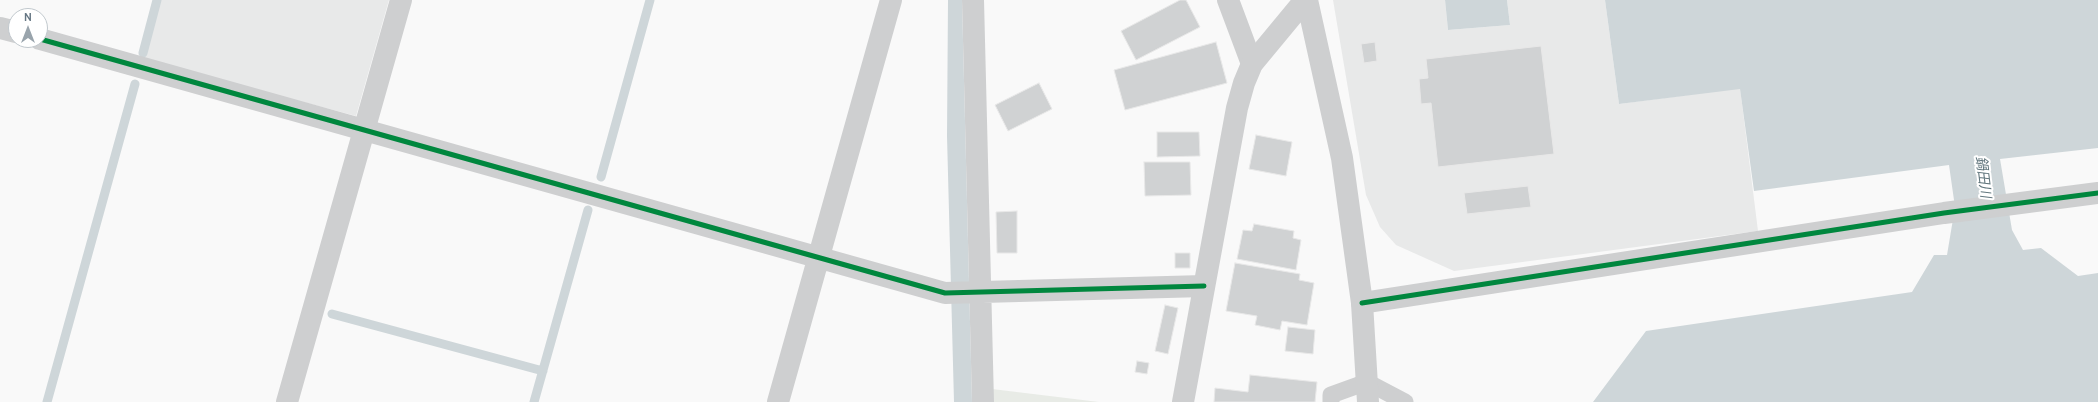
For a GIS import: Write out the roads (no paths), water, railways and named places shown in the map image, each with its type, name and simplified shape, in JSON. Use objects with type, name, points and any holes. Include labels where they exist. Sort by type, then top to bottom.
[{"type":"street","points":[[287,402],[401,0]]},
{"type":"street","points":[[778,402],[891,0]]},
{"type":"street","points":[[973,0],[977,292],[984,402]]},
{"type":"street","points":[[1228,0],[1252,64]]},
{"type":"street","points":[[1183,402],[1237,108],[1244,83],[1252,64],[1306,0]]},
{"type":"street","points":[[1306,0],[1342,158],[1362,303],[1368,392]]},
{"type":"street","points":[[48,41],[946,293],[1204,286]]},
{"type":"street","points":[[1362,303],[1944,213],[2098,193]]},
{"type":"lane","points":[[1331,402],[1331,395],[1368,392],[1405,402]]},
{"type":"water","points":[[948,0],[962,0],[972,402],[954,402],[947,136]]},
{"type":"water","points":[[1445,0],[1507,0],[1510,25],[1448,30]]},
{"type":"water","name":"鍋田川","points":[[1605,0],[2098,0],[2098,148],[2000,159],[2012,230],[2023,250],[2041,248],[2078,276],[2098,273],[2098,402],[1593,402],[1646,331],[1912,292],[1934,255],[1947,255],[1955,207],[1949,165],[1754,191],[1740,89],[1619,104]]},
{"type":"waterway","points":[[143,53],[157,0]]},
{"type":"waterway","points":[[601,177],[650,0]]},
{"type":"waterway","points":[[47,402],[135,84]]},
{"type":"waterway","points":[[534,402],[588,210]]},
{"type":"waterway","points":[[332,314],[543,371]]}]
